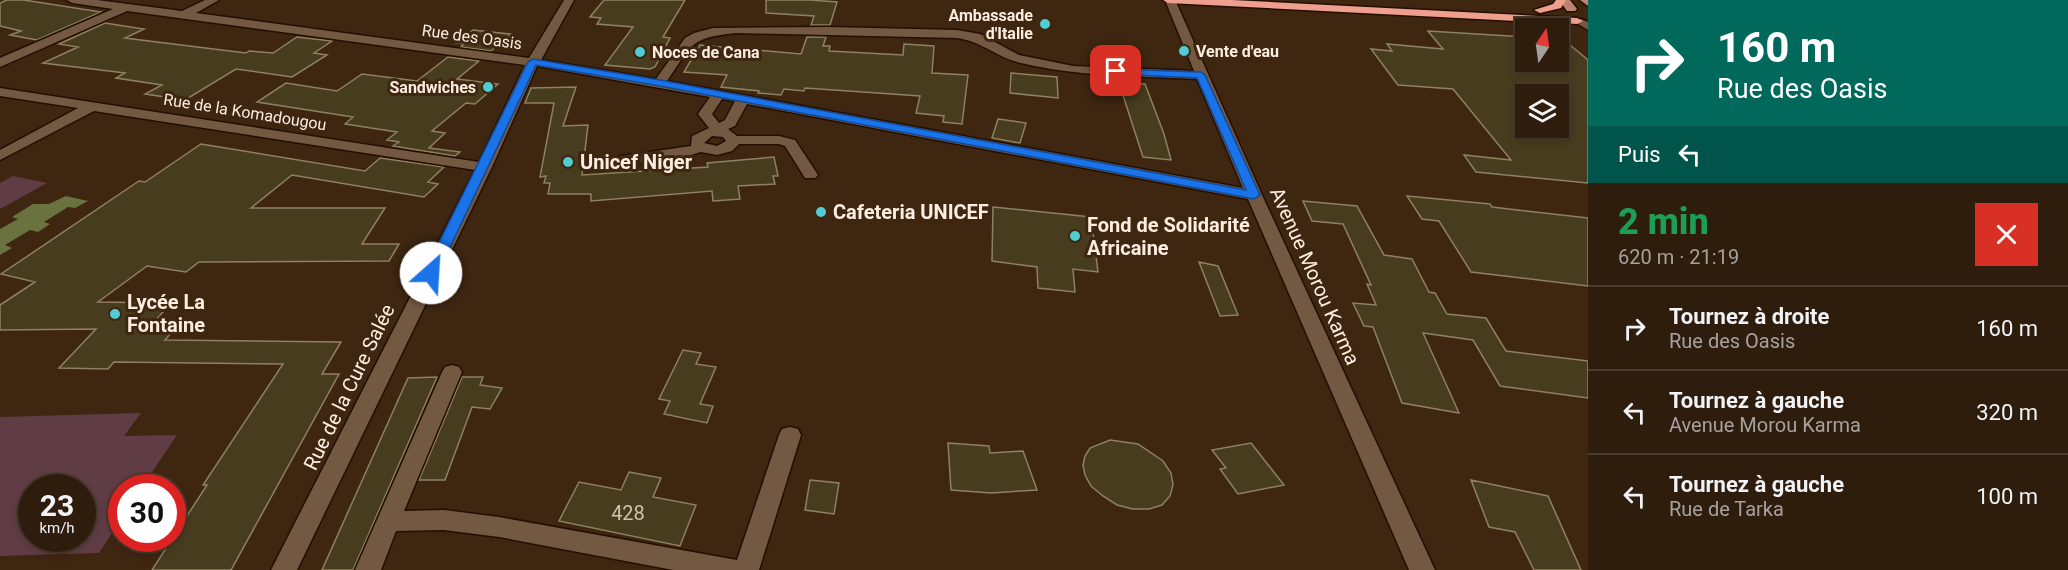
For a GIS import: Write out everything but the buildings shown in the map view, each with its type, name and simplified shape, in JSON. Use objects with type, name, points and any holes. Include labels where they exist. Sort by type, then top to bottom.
[{"type":"highway","points":[[1169,0],[1544,15],[1557,6],[1565,5],[1588,11]]},
{"type":"highway","points":[[1321,0],[1544,15],[1585,25]]},
{"type":"highway","points":[[1565,5],[1566,16],[1585,25]]},
{"type":"street","name":"Rue des Oasis","points":[[72,0],[533,62],[660,83],[1254,195]]},
{"type":"street","points":[[184,15],[214,0]]},
{"type":"street","name":"Rue de la Cure Salée","points":[[284,570],[484,167],[533,62],[568,0]]},
{"type":"street","name":"Avenue Morou Karma","points":[[1169,0],[1422,570]]},
{"type":"street","points":[[0,63],[126,7]]},
{"type":"street","points":[[660,83],[689,41],[698,35],[736,30],[957,34],[976,37],[1015,58],[1073,70],[1201,75]]},
{"type":"street","name":"Rue de la Komadougou","points":[[0,92],[484,167]]},
{"type":"street","points":[[719,94],[705,114],[716,130],[727,133],[734,140],[779,140],[790,143],[810,176]]},
{"type":"street","points":[[700,148],[696,142],[700,136],[730,123],[743,99]]},
{"type":"street","points":[[0,156],[94,105]]},
{"type":"street","points":[[599,163],[680,154],[700,148],[711,151],[724,149],[733,145],[734,140]]},
{"type":"street","points":[[368,570],[452,372]]},
{"type":"street","points":[[746,570],[790,435]]},
{"type":"street","points":[[388,521],[444,520],[499,527],[733,570]]},
{"type":"shaded area","points":[[13,176],[47,183],[0,209],[0,183]]},
{"type":"shaded area","points":[[66,196],[88,201],[75,208],[68,207],[44,222],[50,224],[38,232],[30,230],[5,245],[12,248],[0,255],[0,229],[18,219],[12,217],[33,204],[49,204]]},
{"type":"shaded area","points":[[141,413],[124,436],[177,435],[151,474],[108,474],[108,539],[99,553],[0,556],[0,417]]},
{"type":"place","name":"Ambassade d'Italie","points":[[1045,24]]},
{"type":"place","name":"Vente d'eau","points":[[1184,51]]},
{"type":"place","name":"Noces de Cana","points":[[640,52]]},
{"type":"place","name":"Sandwiches","points":[[488,87]]},
{"type":"place","name":"Unicef Niger","points":[[568,162]]},
{"type":"place","name":"Cafeteria UNICEF","points":[[821,212]]},
{"type":"place","name":"Fond de Solidarité Africaine","points":[[1075,236]]},
{"type":"place","name":"Lycée La Fontaine","points":[[115,314]]},
{"type":"route","points":[[431,273],[533,62],[660,83],[1254,195],[1201,75],[1116,71]]}]
